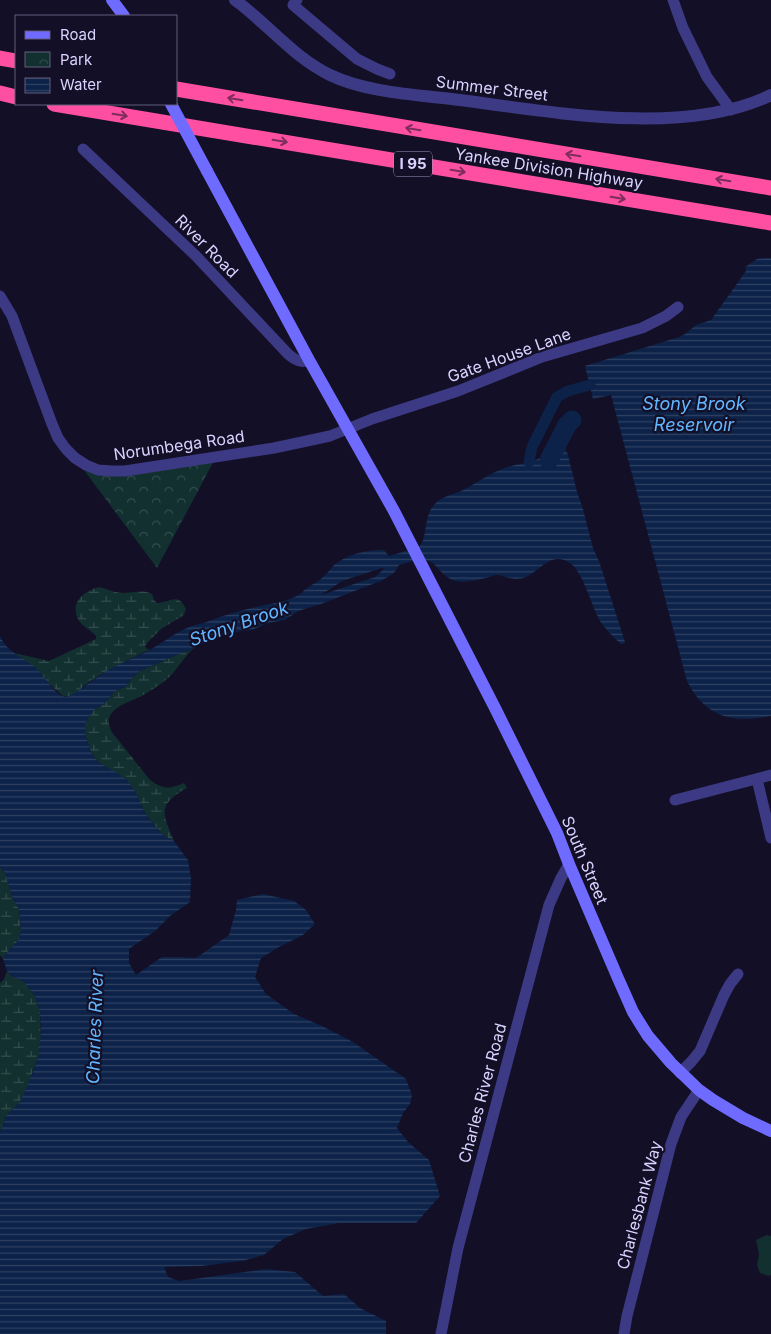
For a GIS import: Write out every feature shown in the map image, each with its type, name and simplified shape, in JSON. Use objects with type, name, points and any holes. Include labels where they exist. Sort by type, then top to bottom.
[{"type":"highway","points":[[0,58],[15,61]]},
{"type":"highway","name":"Yankee Division Highway","points":[[178,89],[771,188]]},
{"type":"highway","points":[[0,93],[15,97]]},
{"type":"highway","name":"Yankee Division Highway","points":[[60,105],[771,223]]},
{"type":"main road","points":[[112,0],[123,15]]},
{"type":"main road","name":"River Road","points":[[172,105],[418,557]]},
{"type":"main road","name":"South Street","points":[[418,557],[558,833],[569,864],[633,1012],[648,1036],[680,1073],[699,1090],[728,1109],[771,1131]]},
{"type":"street","name":"Summer Street","points":[[235,0],[297,55],[318,69],[332,76],[366,87],[576,114],[648,118],[699,115],[731,110],[771,95]]},
{"type":"street","points":[[673,0],[683,28],[707,77],[731,110]]},
{"type":"street","points":[[295,2],[356,59],[390,74]]},
{"type":"street","name":"River Road","points":[[83,149],[196,256],[288,354],[302,362],[309,360]]},
{"type":"street","name":"Norumbega Road","points":[[0,296],[15,325],[58,438],[75,458],[98,470],[125,471],[274,448],[319,439],[348,429]]},
{"type":"street","name":"Gate House Lane","points":[[348,429],[372,419],[458,391],[542,357],[642,328],[666,316],[678,307]]},
{"type":"street","points":[[675,800],[771,775]]},
{"type":"street","points":[[757,779],[771,838]]},
{"type":"street","name":"Charles River Road","points":[[441,1334],[458,1248],[549,905],[560,878],[569,864]]},
{"type":"street","points":[[680,1073],[700,1051],[721,1000],[738,974]]},
{"type":"street","name":"Charlesbank Way","points":[[624,1334],[671,1144],[681,1117],[699,1090]]},
{"type":"green space","points":[[216,457],[157,568],[75,458],[98,470]]},
{"type":"green space","points":[[99,587],[120,593],[141,591],[152,594],[157,603],[177,599],[186,609],[184,615],[161,629],[147,643],[145,646],[147,649],[150,649],[100,675],[74,694],[63,696],[14,653],[49,661],[96,639],[96,636],[79,621],[76,607],[77,602],[84,594]]},
{"type":"green space","points":[[193,649],[167,679],[145,694],[116,708],[109,720],[111,731],[150,780],[159,786],[167,788],[184,783],[187,788],[171,799],[165,810],[167,823],[174,841],[163,835],[150,820],[135,791],[98,762],[91,752],[85,734],[85,725],[94,710],[105,703],[114,692],[125,687],[136,674]]},
{"type":"green space","points":[[0,867],[5,873],[13,899],[19,909],[21,931],[18,941],[3,959],[0,955]]},
{"type":"green space","points":[[7,971],[13,977],[23,981],[35,996],[40,1013],[41,1040],[39,1055],[26,1090],[18,1106],[6,1116],[0,1132],[0,983]]},
{"type":"green space","points":[[767,1235],[771,1236],[771,1275],[768,1276],[760,1273],[757,1265],[759,1254],[756,1240]]},
{"type":"water","name":"Stony Brook Reservoir","points":[[771,258],[771,716],[744,719],[721,715],[711,710],[702,703],[687,681],[611,395],[593,399],[585,366],[679,337],[696,325],[711,320],[746,271],[745,267],[757,259]]},
{"type":"water","name":"Charles River","points":[[556,434],[563,443],[568,455],[593,548],[625,642],[623,644],[612,636],[600,621],[575,568],[562,559],[555,559],[523,578],[513,579],[497,575],[464,582],[456,581],[446,576],[429,561],[419,560],[399,565],[394,573],[381,581],[298,611],[285,620],[268,623],[252,630],[234,632],[211,640],[142,670],[125,687],[114,692],[105,703],[94,710],[85,725],[85,734],[91,752],[98,762],[128,781],[150,820],[163,835],[174,841],[188,860],[191,878],[190,902],[170,916],[155,931],[129,949],[129,963],[136,975],[162,957],[196,958],[229,935],[237,900],[263,894],[294,901],[306,910],[315,924],[303,935],[261,958],[255,977],[266,994],[294,1014],[353,1042],[406,1079],[412,1095],[410,1104],[403,1113],[397,1128],[408,1142],[429,1160],[440,1196],[416,1223],[339,1223],[306,1229],[283,1239],[264,1255],[242,1261],[201,1266],[164,1267],[168,1277],[179,1281],[266,1269],[295,1272],[323,1296],[344,1294],[360,1308],[386,1321],[386,1334],[0,1334],[0,1132],[6,1116],[20,1102],[33,1072],[39,1055],[41,1032],[40,1013],[35,996],[23,981],[13,977],[7,971],[3,959],[18,941],[21,931],[19,909],[13,899],[5,873],[0,867],[0,636],[11,651],[36,668],[58,693],[62,696],[69,696],[110,669],[195,625],[235,612],[295,597],[320,580],[339,561],[351,555],[364,551],[384,550],[389,556],[419,547],[424,538],[428,515],[437,502],[499,470],[542,457]],"holes":[[[382,568],[384,569],[375,577],[321,595],[342,581]]]},
{"type":"waterway","points":[[529,462],[532,447],[557,397],[568,391],[590,385]]},
{"type":"waterway","name":"Stony Brook","points":[[549,460],[567,425],[572,420]]}]
